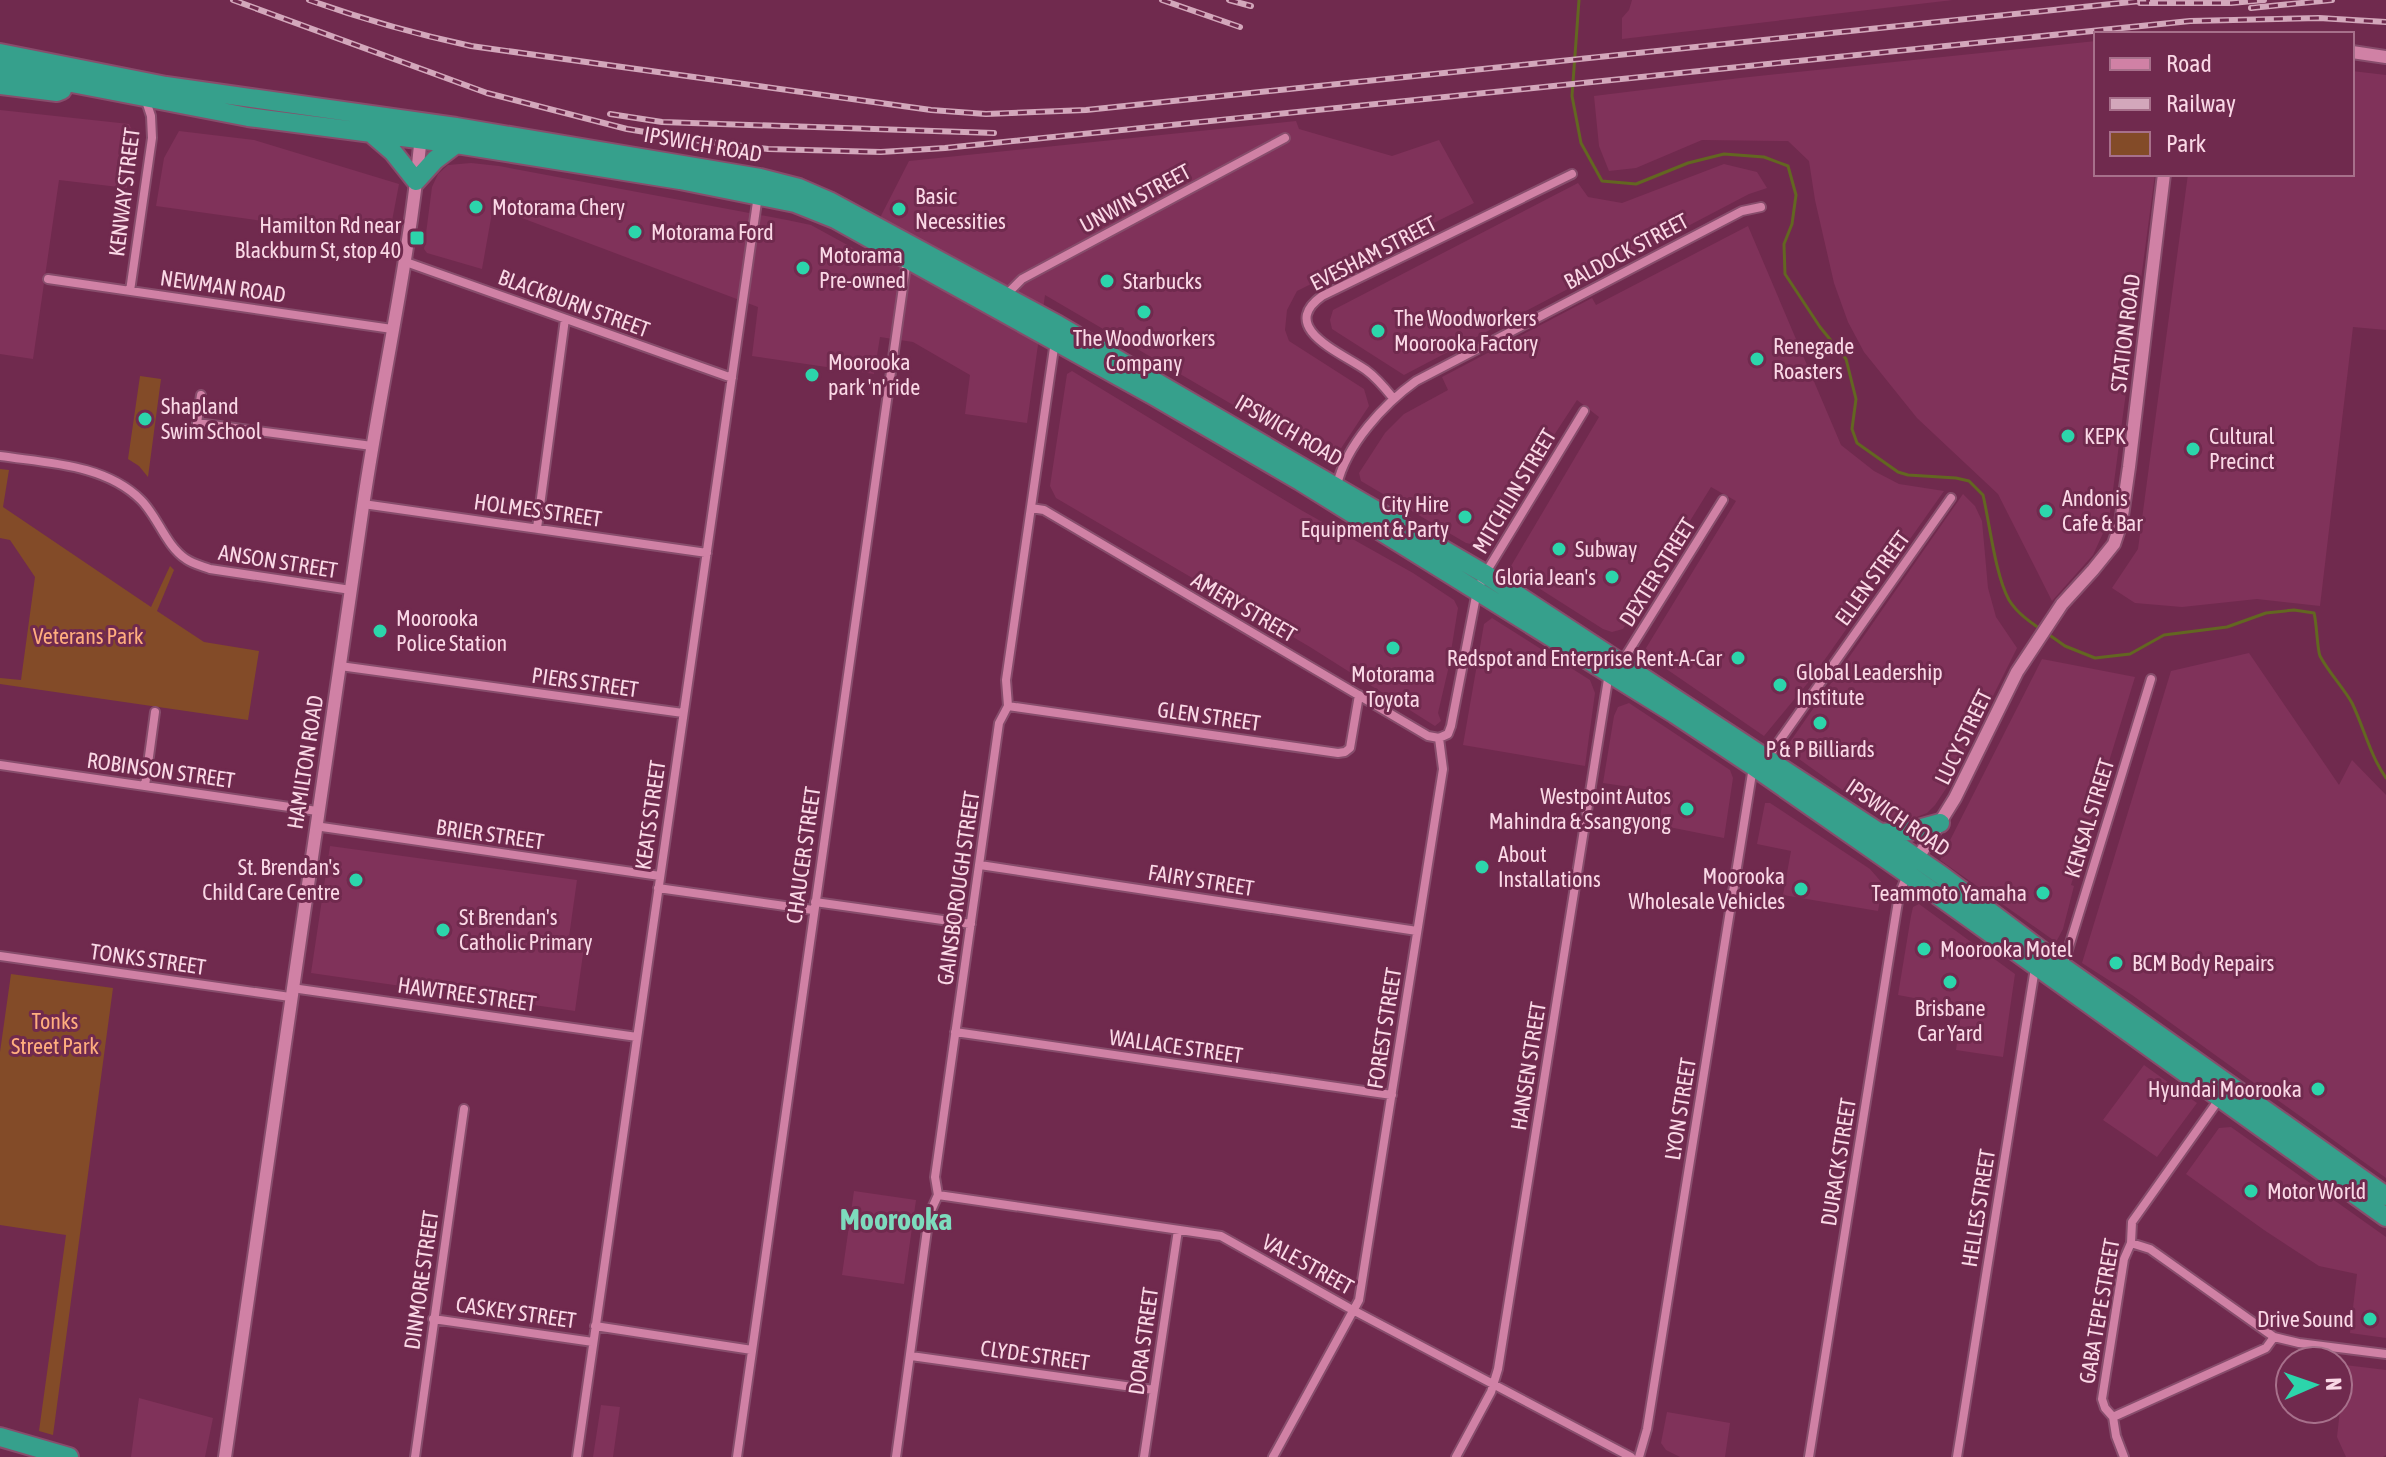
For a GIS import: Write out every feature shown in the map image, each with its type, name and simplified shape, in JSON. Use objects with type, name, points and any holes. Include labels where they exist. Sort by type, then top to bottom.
[{"type":"highway","points":[[0,42],[9,55]]},
{"type":"highway","name":"IPSWICH ROAD","points":[[9,55],[421,131],[759,187],[819,212],[1056,333],[1337,486],[1760,762],[2063,967],[2386,1196]]},
{"type":"highway","name":"IPSWICH ROAD","points":[[0,69],[248,117],[372,134],[421,131],[456,144],[680,180],[799,188],[829,201],[1005,296],[1154,396],[1481,582]]},
{"type":"highway","points":[[0,85],[57,92],[76,84]]},
{"type":"highway","points":[[372,134],[393,152],[416,181],[435,160],[456,144]]},
{"type":"highway","name":"IPSWICH ROAD","points":[[1760,762],[1880,833],[1912,867],[2035,966],[2386,1217]]},
{"type":"highway","points":[[1880,833],[1911,831],[1940,823]]},
{"type":"highway","points":[[0,1437],[69,1457]]},
{"type":"street","points":[[2354,52],[2386,57]]},
{"type":"street","name":"KENWAY STREET","points":[[130,291],[152,138],[151,116],[145,98]]},
{"type":"street","name":"HAMILTON ROAD","points":[[225,1457],[317,811],[416,181],[421,131]]},
{"type":"street","name":"UNWIN STREET","points":[[1005,296],[1022,279],[1285,138]]},
{"type":"street","name":"EVESHAM STREET","points":[[1393,398],[1365,370],[1314,336],[1308,325],[1307,313],[1311,304],[1572,174]]},
{"type":"street","name":"STATION ROAD","points":[[2054,617],[2114,544],[2121,523],[2164,176]]},
{"type":"street","name":"KEATS STREET","points":[[577,1457],[759,187]]},
{"type":"street","name":"BALDOCK STREET","points":[[1337,486],[1344,464],[1368,428],[1393,398],[1416,381],[1742,211],[1761,207]]},
{"type":"street","name":"CHAUCER STREET","points":[[737,1457],[907,258]]},
{"type":"street","name":"BLACKBURN STREET","points":[[403,261],[732,378]]},
{"type":"street","name":"NEWMAN ROAD","points":[[48,279],[392,329]]},
{"type":"street","points":[[537,528],[565,319]]},
{"type":"street","name":"GAINSBOROUGH STREET","points":[[896,1457],[929,1215],[938,1195],[935,1177],[999,723],[1008,706],[1006,680],[1056,333]]},
{"type":"street","points":[[201,395],[197,423],[372,446]]},
{"type":"street","name":"MITCHLIN STREET","points":[[1481,582],[1584,411]]},
{"type":"street","name":"ANSON STREET","points":[[0,456],[76,467],[104,476],[142,501],[179,553],[189,561],[210,569],[351,590]]},
{"type":"street","name":"ELLEN STREET","points":[[1760,762],[1951,498]]},
{"type":"street","name":"DEXTER STREET","points":[[1615,668],[1723,500]]},
{"type":"street","name":"HOLMES STREET","points":[[363,504],[707,553]]},
{"type":"street","name":"AMERY STREET","points":[[1031,508],[1044,510],[1428,736],[1439,738]]},
{"type":"street","name":"FOREST STREET","points":[[1273,1457],[1354,1310],[1362,1287],[1443,769],[1439,738],[1448,734],[1451,726],[1481,582]]},
{"type":"street","name":"LUCY STREET","points":[[1912,867],[1955,798],[2017,672],[2054,617]]},
{"type":"street","name":"PIERS STREET","points":[[340,666],[683,713]]},
{"type":"street","name":"HANSEN STREET","points":[[1456,1457],[1494,1385],[1615,668]]},
{"type":"street","name":"KENSAL STREET","points":[[2063,967],[2151,679]]},
{"type":"street","name":"GLEN STREET","points":[[1008,706],[1338,753],[1350,748],[1359,695]]},
{"type":"street","points":[[145,786],[155,712]]},
{"type":"street","name":"LYON STREET","points":[[1639,1457],[1647,1429],[1760,762]]},
{"type":"street","name":"ROBINSON STREET","points":[[0,765],[317,811]]},
{"type":"street","name":"BRIER STREET","points":[[315,826],[660,876]]},
{"type":"street","name":"FAIRY STREET","points":[[980,865],[1417,931]]},
{"type":"street","name":"DURACK STREET","points":[[1809,1457],[1899,895],[1912,867]]},
{"type":"street","points":[[658,888],[971,924]]},
{"type":"street","name":"TONKS STREET","points":[[0,956],[291,992]]},
{"type":"street","name":"HELLES STREET","points":[[1957,1457],[2035,966]]},
{"type":"street","name":"HAWTREE STREET","points":[[291,992],[637,1037]]},
{"type":"street","name":"WALLACE STREET","points":[[955,1032],[1392,1095]]},
{"type":"street","name":"GABA TEPE STREET","points":[[2124,1457],[2113,1417],[2103,1405],[2103,1395],[2132,1225],[2220,1098]]},
{"type":"street","name":"DINMORE STREET","points":[[415,1457],[464,1109]]},
{"type":"street","name":"VALE STREET","points":[[938,1195],[1213,1234],[1227,1239],[1631,1457]]},
{"type":"street","name":"DORA STREET","points":[[1144,1457],[1178,1230]]},
{"type":"street","points":[[2131,1243],[2150,1249],[2274,1337],[2386,1354]]},
{"type":"street","name":"CASKEY STREET","points":[[433,1319],[593,1342]]},
{"type":"street","name":"CASKEY STREET","points":[[595,1326],[752,1350]]},
{"type":"street","points":[[2113,1417],[2266,1348],[2274,1337]]},
{"type":"street","name":"CLYDE STREET","points":[[911,1356],[1154,1390]]},
{"type":"shaded area","points":[[1632,0],[1953,0],[1622,39],[1622,18]]},
{"type":"shaded area","points":[[2094,41],[2094,176],[2155,176],[2109,520],[2093,555],[2052,601],[1998,494],[1917,418],[1864,352],[1848,322],[1834,283],[1809,161],[1788,141],[1702,140],[1636,168],[1609,171],[1599,146],[1594,96]]},
{"type":"shaded area","points":[[2354,71],[2386,75],[2386,330],[2353,327],[2320,606],[2257,599],[2182,607],[2135,603],[2112,588],[2138,549],[2188,176],[2354,176]]},
{"type":"shaded area","points":[[0,110],[129,124],[134,134],[127,188],[59,180],[33,359],[0,354]]},
{"type":"shaded area","points":[[1296,121],[1299,129],[1392,156],[1439,140],[1474,203],[1297,291],[1287,310],[1285,330],[1289,341],[1364,389],[1369,406],[1334,459],[1327,460],[1045,295],[1027,423],[965,414],[970,375],[913,342],[880,337],[874,374],[752,356],[758,307],[493,207],[482,269],[427,253],[424,249],[432,187],[438,174],[448,165],[471,163],[499,166],[811,225],[862,253],[909,161]]},
{"type":"shaded area","points":[[179,131],[254,140],[399,184],[391,226],[324,218],[320,229],[156,206],[164,158]]},
{"type":"shaded area","points":[[1724,164],[1757,172],[1767,188],[1749,194],[1404,375],[1332,329],[1330,320],[1333,310],[1578,183],[1588,197],[1622,203]]},
{"type":"shaded area","points":[[1748,226],[1841,445],[1874,471],[1899,484],[1944,491],[1811,679],[1764,736],[1643,653],[1736,501],[1711,487],[1623,629],[1612,632],[1512,571],[1511,566],[1599,417],[1577,400],[1484,542],[1476,545],[1466,543],[1361,481],[1359,473],[1385,433],[1404,414],[1448,390],[1442,377],[1592,298],[1596,305]]},
{"type":"shaded area","points":[[1072,371],[1454,600],[1458,608],[1438,713],[1441,721],[1435,726],[1310,647],[1056,498],[1050,486],[1067,374]]},
{"type":"shaded area","points":[[1963,494],[1975,506],[1982,521],[1988,588],[1996,617],[2017,648],[1949,784],[1935,805],[1927,813],[1906,821],[1890,821],[1785,749]]},
{"type":"shaded area","points":[[1492,618],[1590,680],[1595,693],[1585,766],[1463,745],[1484,624]]},
{"type":"shaded area","points":[[2249,653],[2339,785],[2352,760],[2386,795],[2386,1178],[2132,995],[2082,963],[2171,671]]},
{"type":"shaded area","points":[[2042,659],[2135,677],[2071,885],[2074,886],[2063,929],[2056,942],[1940,860]]},
{"type":"shaded area","points":[[1629,703],[1730,770],[1733,778],[1724,838],[1659,825],[1664,792],[1603,783],[1614,716],[1618,707]]},
{"type":"shaded area","points":[[1765,803],[1770,803],[1870,869],[1883,884],[1878,911],[1783,895],[1791,851],[1757,844]]},
{"type":"shaded area","name":"St Brendan's Catholic Primary","points":[[330,846],[577,880],[568,944],[584,947],[575,1011],[311,973]]},
{"type":"shaded area","points":[[1919,904],[2015,974],[2003,1057],[1956,1050],[1962,1007],[1898,995],[1913,907]]},
{"type":"shaded area","points":[[2144,1065],[2197,1103],[2157,1157],[2103,1120]]},
{"type":"shaded area","points":[[2231,1127],[2386,1237],[2386,1338],[2350,1333],[2357,1274],[2319,1266],[2186,1174],[2219,1128]]},
{"type":"shaded area","points":[[854,1191],[916,1200],[904,1284],[842,1275]]},
{"type":"shaded area","points":[[2354,1366],[2386,1370],[2386,1455],[2346,1457],[2337,1437],[2338,1425],[2354,1425]]},
{"type":"shaded area","points":[[139,1398],[213,1418],[205,1457],[131,1457]]},
{"type":"shaded area","points":[[601,1405],[620,1407],[613,1457],[593,1457]]},
{"type":"shaded area","points":[[1667,1412],[1730,1423],[1725,1457],[1680,1457],[1666,1450],[1661,1443]]},
{"type":"green space","name":"Shapland Swim School","points":[[140,376],[161,379],[148,477],[128,459]]},
{"type":"green space","name":"Veterans Park","points":[[0,469],[9,470],[3,507],[151,607],[170,566],[174,570],[157,611],[204,642],[259,651],[248,720],[0,684],[0,678],[21,680],[35,577],[10,540],[0,538]]},
{"type":"green space","name":"Tonks Street Park","points":[[11,974],[113,988],[53,1435],[39,1431],[66,1235],[0,1225],[0,1052]]},
{"type":"waterway","points":[[1579,0],[1572,96],[1581,143],[1602,181],[1636,184],[1688,163],[1724,154],[1764,157],[1788,166],[1796,195],[1792,224],[1784,244],[1785,274],[1820,327],[1846,359],[1856,399],[1852,429],[1857,443],[1898,472],[1969,481],[1983,495],[2004,589],[2016,609],[2042,630]]},
{"type":"waterway","points":[[2048,634],[2065,646],[2095,658],[2130,654],[2164,635],[2227,627],[2266,613],[2294,610],[2314,613],[2320,656],[2352,703],[2371,751],[2386,778]]},
{"type":"railway","points":[[233,0],[487,93],[627,129],[768,149],[881,152],[2190,21],[2319,18],[2386,22]]},
{"type":"railway","points":[[309,0],[389,26],[471,46],[931,110],[986,114],[1086,110],[2150,0]]},
{"type":"railway","points":[[1162,0],[1240,27]]},
{"type":"railway","points":[[1229,0],[1251,6]]},
{"type":"railway","points":[[2140,3],[2264,0]]},
{"type":"railway","points":[[2251,8],[2332,0]]},
{"type":"railway","points":[[610,114],[662,122],[994,133]]},
{"type":"place","name":"Motorama Chery","points":[[476,207]]},
{"type":"place","name":"Basic Necessities","points":[[899,209]]},
{"type":"place","name":"Motorama Ford","points":[[635,232]]},
{"type":"place","name":"Hamilton Rd near Blackburn St, stop 40","points":[[417,238]]},
{"type":"place","name":"Motorama Pre-owned","points":[[803,268]]},
{"type":"place","name":"Starbucks","points":[[1107,281]]},
{"type":"place","name":"The Woodworkers Company","points":[[1144,312]]},
{"type":"place","name":"The Woodworkers Moorooka Factory","points":[[1378,331]]},
{"type":"place","name":"Renegade Roasters","points":[[1757,359]]},
{"type":"place","name":"Moorooka park 'n' ride","points":[[812,375]]},
{"type":"place","name":"Shapland Swim School","points":[[145,419]]},
{"type":"place","name":"KEPK","points":[[2068,436]]},
{"type":"place","name":"Cultural Precinct","points":[[2193,449]]},
{"type":"place","name":"Andonis Cafe & Bar","points":[[2046,511]]},
{"type":"place","name":"City Hire Equipment & Party","points":[[1465,517]]},
{"type":"place","name":"Subway","points":[[1559,549]]},
{"type":"place","name":"Gloria Jean's","points":[[1612,577]]},
{"type":"place","name":"Moorooka Police Station","points":[[380,631]]},
{"type":"place","name":"Motorama Toyota","points":[[1393,648]]},
{"type":"place","name":"Redspot and Enterprise Rent-A-Car","points":[[1738,658]]},
{"type":"place","name":"Global Leadership Institute","points":[[1780,685]]},
{"type":"place","name":"P & P Billiards","points":[[1820,723]]},
{"type":"place","name":"Westpoint Autos Mahindra & Ssangyong","points":[[1687,809]]},
{"type":"place","name":"About Installations","points":[[1482,867]]},
{"type":"place","name":"St. Brendan's Child Care Centre","points":[[356,880]]},
{"type":"place","name":"Moorooka Wholesale Vehicles","points":[[1801,889]]},
{"type":"place","name":"Teammoto Yamaha","points":[[2043,893]]},
{"type":"place","name":"St Brendan's Catholic Primary","points":[[443,930]]},
{"type":"place","name":"Moorooka Motel","points":[[1924,949]]},
{"type":"place","name":"BCM Body Repairs","points":[[2116,963]]},
{"type":"place","name":"Brisbane Car Yard","points":[[1950,982]]},
{"type":"place","name":"Hyundai Moorooka","points":[[2318,1089]]},
{"type":"place","name":"Motor World","points":[[2251,1191]]},
{"type":"place","name":"Drive Sound","points":[[2370,1319]]},
{"type":"district","name":"Moorooka","points":[[896,1220]]}]
